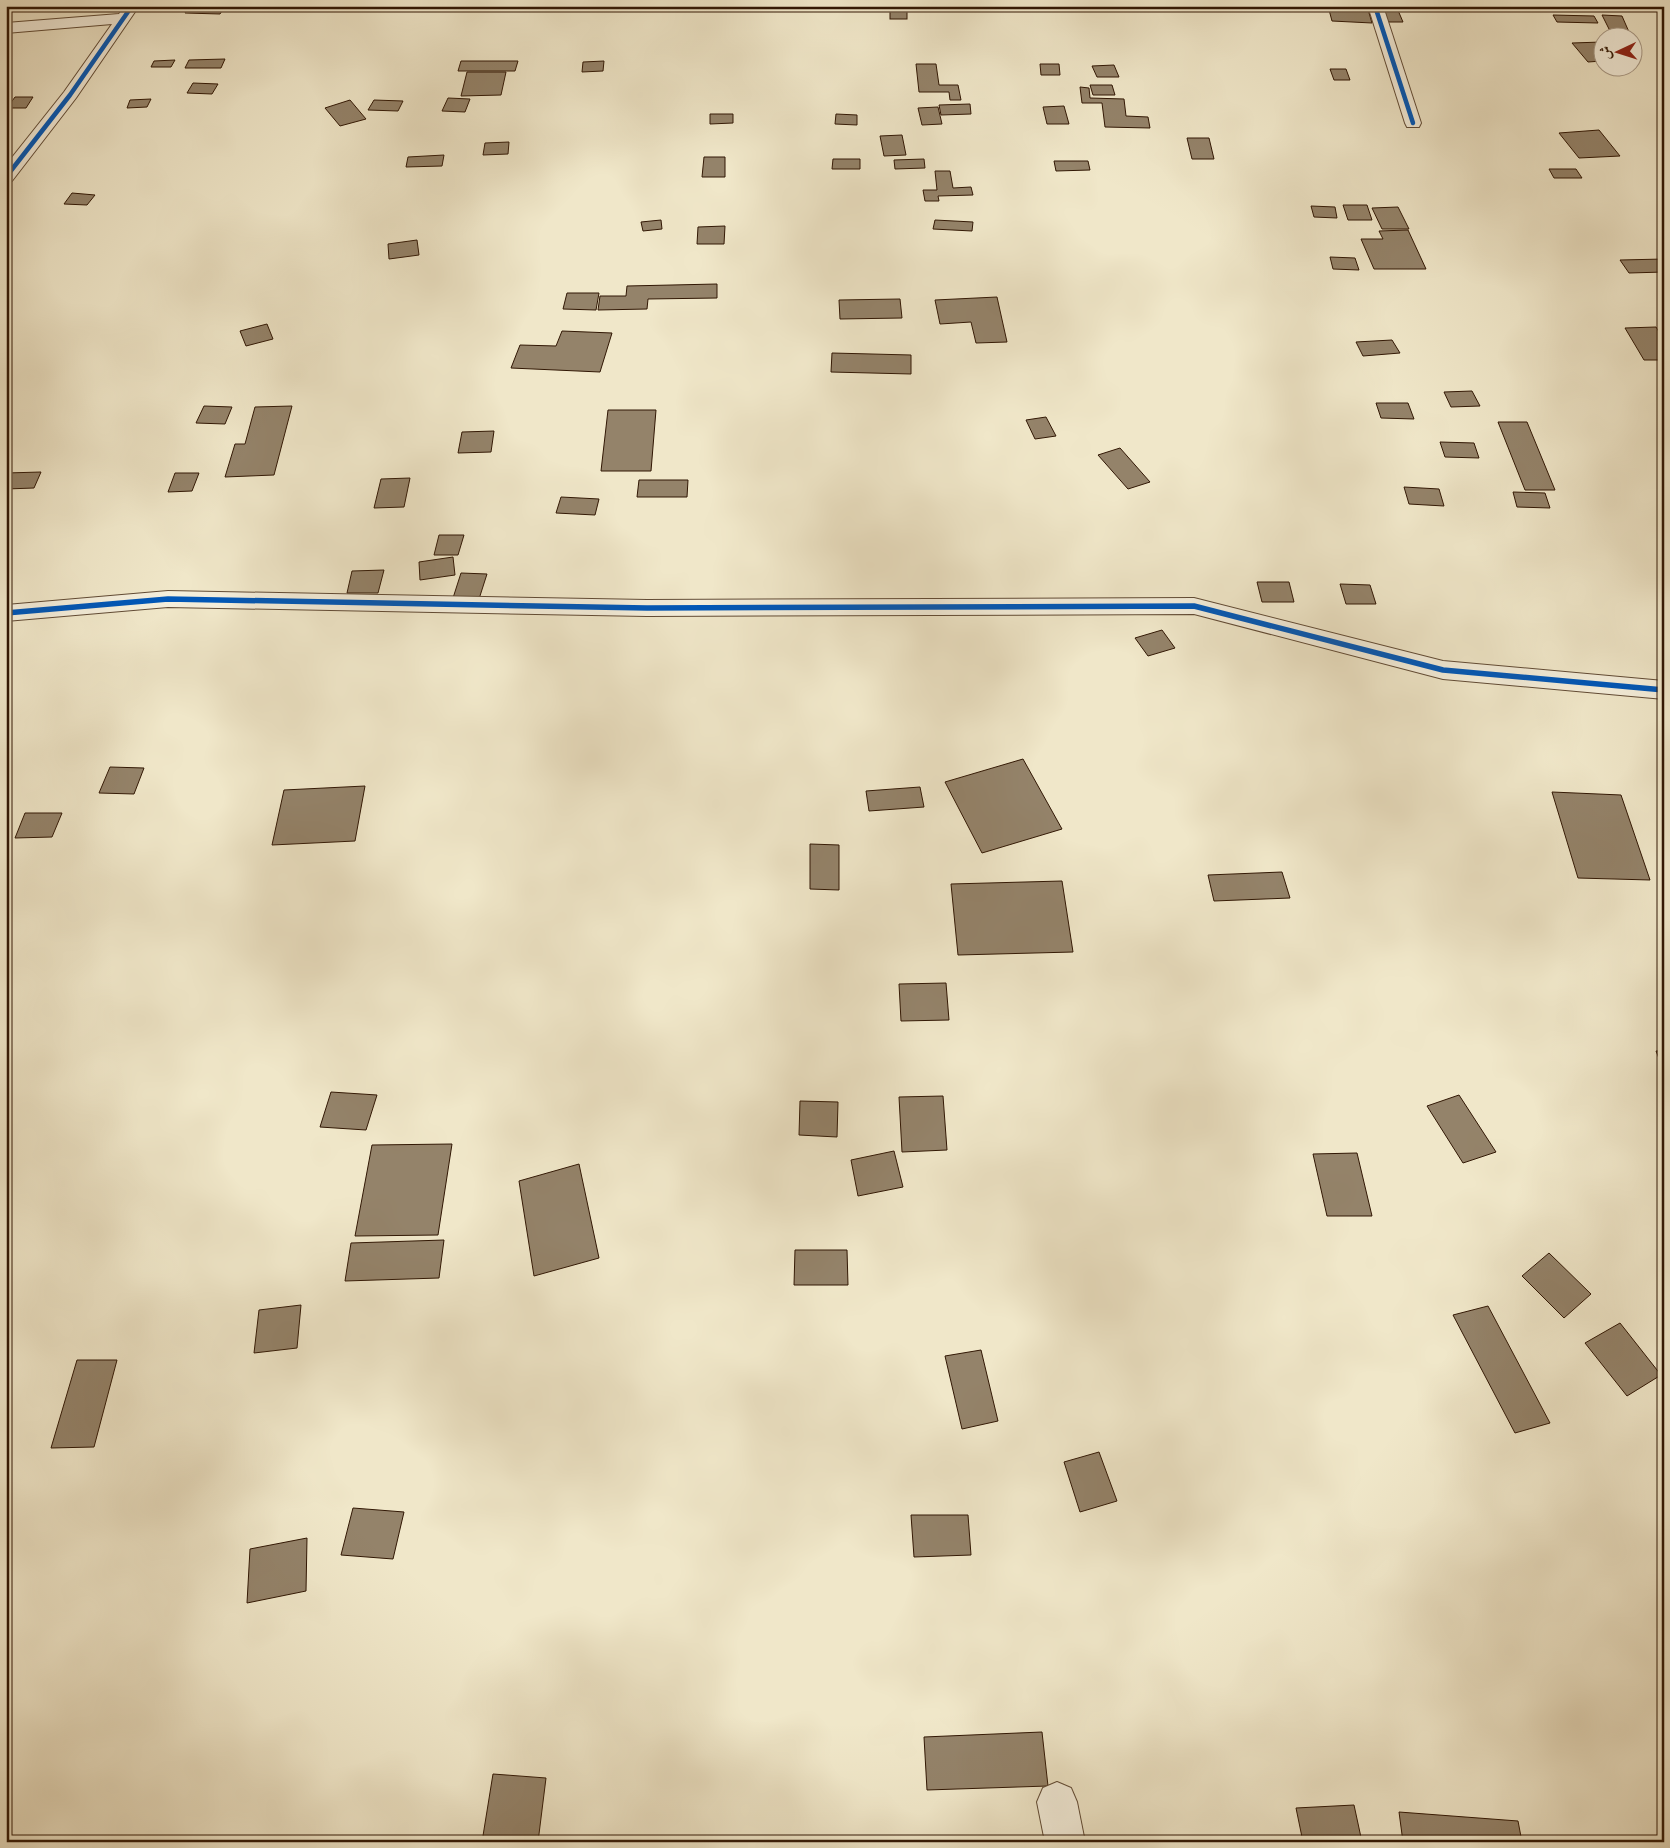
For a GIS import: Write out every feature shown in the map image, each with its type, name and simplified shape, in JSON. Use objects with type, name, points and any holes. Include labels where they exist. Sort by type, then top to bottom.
[{"type":"street","points":[[1375,6],[1413,124]]},
{"type":"street","points":[[6,28],[128,12]]},
{"type":"street","points":[[6,177],[70,95],[128,12]]},
{"type":"street","points":[[6,613],[168,599],[647,608],[1194,606],[1443,670],[1664,690]]},
{"type":"street","points":[[1057,1802],[1065,1842]]},
{"type":"building","points":[[189,6],[225,6],[220,14],[185,13]]},
{"type":"building","points":[[890,6],[907,6],[907,19],[890,19]]},
{"type":"building","points":[[1328,6],[1367,6],[1372,23],[1332,21]]},
{"type":"building","points":[[1375,8],[1397,8],[1403,22],[1381,22]]},
{"type":"building","points":[[1553,15],[1594,16],[1598,23],[1557,22]]},
{"type":"building","points":[[1602,15],[1622,16],[1627,28],[1608,28]]},
{"type":"building","points":[[1592,42],[1592,62],[1588,62],[1572,43]]},
{"type":"building","points":[[225,59],[221,68],[185,68],[189,60]]},
{"type":"building","points":[[175,60],[171,67],[151,67],[154,61]]},
{"type":"building","points":[[461,61],[518,61],[515,71],[458,71]]},
{"type":"building","points":[[604,61],[603,71],[582,72],[583,62]]},
{"type":"building","points":[[916,64],[936,64],[939,85],[958,85],[961,100],[950,100],[949,92],[919,92]]},
{"type":"building","points":[[1040,64],[1059,64],[1060,75],[1041,75]]},
{"type":"building","points":[[1114,65],[1119,77],[1097,77],[1092,66]]},
{"type":"building","points":[[1330,69],[1346,69],[1350,80],[1334,80]]},
{"type":"building","points":[[467,72],[506,72],[501,95],[461,96]]},
{"type":"building","points":[[193,83],[218,84],[212,94],[187,93]]},
{"type":"building","points":[[1090,85],[1112,85],[1115,95],[1093,95]]},
{"type":"building","points":[[1080,87],[1089,88],[1090,98],[1124,99],[1126,116],[1148,117],[1150,128],[1105,127],[1102,103],[1082,103]]},
{"type":"building","points":[[15,97],[33,97],[26,108],[7,108]]},
{"type":"building","points":[[448,98],[470,99],[465,112],[442,111]]},
{"type":"building","points":[[151,99],[147,107],[127,108],[130,100]]},
{"type":"building","points":[[350,100],[366,119],[340,126],[325,108]]},
{"type":"building","points":[[374,100],[403,101],[398,111],[368,110]]},
{"type":"building","points":[[970,104],[971,114],[941,115],[939,105]]},
{"type":"building","points":[[1064,106],[1069,124],[1047,124],[1043,107]]},
{"type":"building","points":[[938,107],[942,124],[922,125],[918,108]]},
{"type":"building","points":[[710,114],[733,114],[733,123],[710,124]]},
{"type":"building","points":[[836,114],[857,115],[857,125],[835,124]]},
{"type":"building","points":[[1599,130],[1620,156],[1579,158],[1559,133]]},
{"type":"building","points":[[902,135],[906,155],[884,156],[880,136]]},
{"type":"building","points":[[1187,138],[1209,138],[1214,159],[1192,159]]},
{"type":"building","points":[[509,142],[508,154],[483,155],[485,143]]},
{"type":"building","points":[[444,155],[442,166],[406,167],[408,157]]},
{"type":"building","points":[[704,157],[725,157],[725,177],[702,177]]},
{"type":"building","points":[[833,159],[860,159],[860,169],[832,169]]},
{"type":"building","points":[[924,159],[925,168],[895,169],[894,160]]},
{"type":"building","points":[[1054,161],[1088,161],[1090,170],[1056,171]]},
{"type":"building","points":[[1549,169],[1576,169],[1582,178],[1554,178]]},
{"type":"building","points":[[935,171],[950,171],[953,188],[971,187],[973,195],[938,196],[939,201],[925,201],[923,190],[937,190]]},
{"type":"building","points":[[72,193],[95,195],[87,205],[64,204]]},
{"type":"building","points":[[1343,205],[1367,205],[1372,220],[1348,220]]},
{"type":"building","points":[[1311,206],[1335,207],[1337,218],[1314,217]]},
{"type":"building","points":[[1398,207],[1409,229],[1382,229],[1372,208]]},
{"type":"building","points":[[661,220],[662,229],[643,231],[641,222]]},
{"type":"building","points":[[935,220],[973,222],[972,231],[933,229]]},
{"type":"building","points":[[725,226],[724,244],[697,244],[698,227]]},
{"type":"building","points":[[1408,230],[1426,269],[1374,269],[1361,239],[1383,239],[1379,231]]},
{"type":"building","points":[[417,240],[419,255],[389,259],[388,244]]},
{"type":"building","points":[[1330,257],[1355,258],[1359,270],[1333,269]]},
{"type":"building","points":[[1664,259],[1664,272],[1629,273],[1620,260]]},
{"type":"building","points":[[717,284],[717,298],[648,299],[647,309],[598,310],[600,296],[626,296],[627,286]]},
{"type":"building","points":[[567,293],[599,293],[596,310],[563,309]]},
{"type":"building","points":[[997,297],[1007,342],[976,343],[971,322],[940,324],[935,300]]},
{"type":"building","points":[[900,299],[902,318],[840,319],[839,300]]},
{"type":"building","points":[[267,324],[273,339],[246,346],[240,331]]},
{"type":"building","points":[[1656,327],[1664,340],[1664,360],[1644,360],[1625,328]]},
{"type":"building","points":[[562,331],[612,333],[600,372],[511,368],[520,345],[556,346]]},
{"type":"building","points":[[1392,340],[1400,353],[1363,356],[1356,342]]},
{"type":"building","points":[[832,353],[911,355],[911,374],[831,372]]},
{"type":"building","points":[[1472,391],[1480,406],[1451,407],[1444,392]]},
{"type":"building","points":[[1376,403],[1408,403],[1414,419],[1381,418]]},
{"type":"building","points":[[204,406],[232,407],[225,424],[196,423]]},
{"type":"building","points":[[292,406],[274,475],[225,477],[235,444],[245,444],[255,407]]},
{"type":"building","points":[[608,410],[656,410],[651,471],[601,471]]},
{"type":"building","points":[[1046,417],[1056,436],[1035,439],[1026,420]]},
{"type":"building","points":[[1498,422],[1527,422],[1555,490],[1525,490]]},
{"type":"building","points":[[494,431],[491,452],[458,453],[462,432]]},
{"type":"building","points":[[1440,442],[1474,443],[1479,458],[1445,457]]},
{"type":"building","points":[[1120,448],[1150,482],[1128,489],[1098,455]]},
{"type":"building","points":[[41,472],[34,488],[6,489],[6,473]]},
{"type":"building","points":[[175,473],[199,473],[192,491],[168,492]]},
{"type":"building","points":[[410,478],[404,507],[374,508],[381,479]]},
{"type":"building","points":[[639,480],[688,480],[687,497],[637,497]]},
{"type":"building","points":[[1404,487],[1439,489],[1444,506],[1409,504]]},
{"type":"building","points":[[1513,492],[1545,493],[1550,508],[1517,507]]},
{"type":"building","points":[[561,497],[599,499],[595,515],[556,513]]},
{"type":"building","points":[[439,535],[464,535],[458,555],[434,555]]},
{"type":"building","points":[[453,557],[455,575],[420,580],[419,562]]},
{"type":"building","points":[[384,570],[378,593],[347,593],[352,571]]},
{"type":"building","points":[[461,573],[487,574],[479,599],[453,598]]},
{"type":"building","points":[[1257,582],[1289,582],[1294,602],[1262,602]]},
{"type":"building","points":[[1340,584],[1370,585],[1376,604],[1346,604]]},
{"type":"building","points":[[1162,630],[1175,648],[1148,656],[1135,638]]},
{"type":"building","points":[[1023,759],[1062,829],[982,853],[945,782]]},
{"type":"building","points":[[110,767],[144,768],[134,794],[99,793]]},
{"type":"building","points":[[365,786],[355,841],[272,845],[284,790]]},
{"type":"building","points":[[920,787],[924,807],[869,811],[866,791]]},
{"type":"building","points":[[1552,792],[1621,795],[1650,880],[1578,878]]},
{"type":"building","points":[[25,813],[62,813],[52,837],[15,838]]},
{"type":"building","points":[[810,844],[839,845],[839,890],[810,889]]},
{"type":"building","points":[[1282,872],[1290,898],[1214,901],[1208,875]]},
{"type":"building","points":[[1062,881],[1073,952],[958,955],[951,884]]},
{"type":"building","points":[[946,983],[949,1020],[901,1021],[899,984]]},
{"type":"building","points":[[1656,1051],[1664,1051],[1664,1071]]},
{"type":"building","points":[[331,1092],[377,1095],[366,1130],[320,1127]]},
{"type":"building","points":[[1459,1095],[1496,1152],[1463,1163],[1427,1106]]},
{"type":"building","points":[[943,1096],[947,1150],[902,1152],[899,1097]]},
{"type":"building","points":[[800,1101],[838,1102],[837,1137],[799,1135]]},
{"type":"building","points":[[452,1144],[438,1235],[355,1236],[372,1145]]},
{"type":"building","points":[[894,1151],[903,1187],[858,1196],[851,1160]]},
{"type":"building","points":[[1357,1153],[1372,1216],[1327,1216],[1313,1154]]},
{"type":"building","points":[[579,1164],[599,1258],[534,1276],[519,1181]]},
{"type":"building","points":[[444,1240],[439,1278],[345,1281],[351,1243]]},
{"type":"building","points":[[795,1250],[847,1250],[848,1285],[794,1285]]},
{"type":"building","points":[[1549,1253],[1591,1294],[1564,1318],[1522,1276]]},
{"type":"building","points":[[301,1305],[297,1348],[254,1353],[259,1310]]},
{"type":"building","points":[[1488,1306],[1550,1423],[1515,1433],[1453,1315]]},
{"type":"building","points":[[1620,1323],[1661,1375],[1627,1396],[1585,1343]]},
{"type":"building","points":[[981,1350],[998,1421],[962,1429],[945,1356]]},
{"type":"building","points":[[77,1360],[117,1360],[94,1447],[51,1448]]},
{"type":"building","points":[[1099,1452],[1117,1501],[1080,1512],[1064,1462]]},
{"type":"building","points":[[353,1508],[404,1512],[393,1559],[341,1555]]},
{"type":"building","points":[[911,1515],[968,1515],[971,1555],[914,1557]]},
{"type":"building","points":[[307,1538],[306,1591],[247,1603],[250,1549]]},
{"type":"building","points":[[1042,1732],[1048,1786],[927,1790],[924,1737]]},
{"type":"building","points":[[493,1774],[546,1778],[538,1842],[482,1842]]},
{"type":"building","points":[[1354,1805],[1362,1842],[1303,1842],[1296,1808]]},
{"type":"building","points":[[1399,1812],[1518,1821],[1522,1842],[1403,1842]]},
{"type":"cycle path","points":[[6,177],[70,95],[132,6]]},
{"type":"cycle path","points":[[1375,6],[1413,123]]},
{"type":"cycle path","points":[[6,613],[168,599],[647,608],[1194,606],[1443,670],[1664,690]]}]
